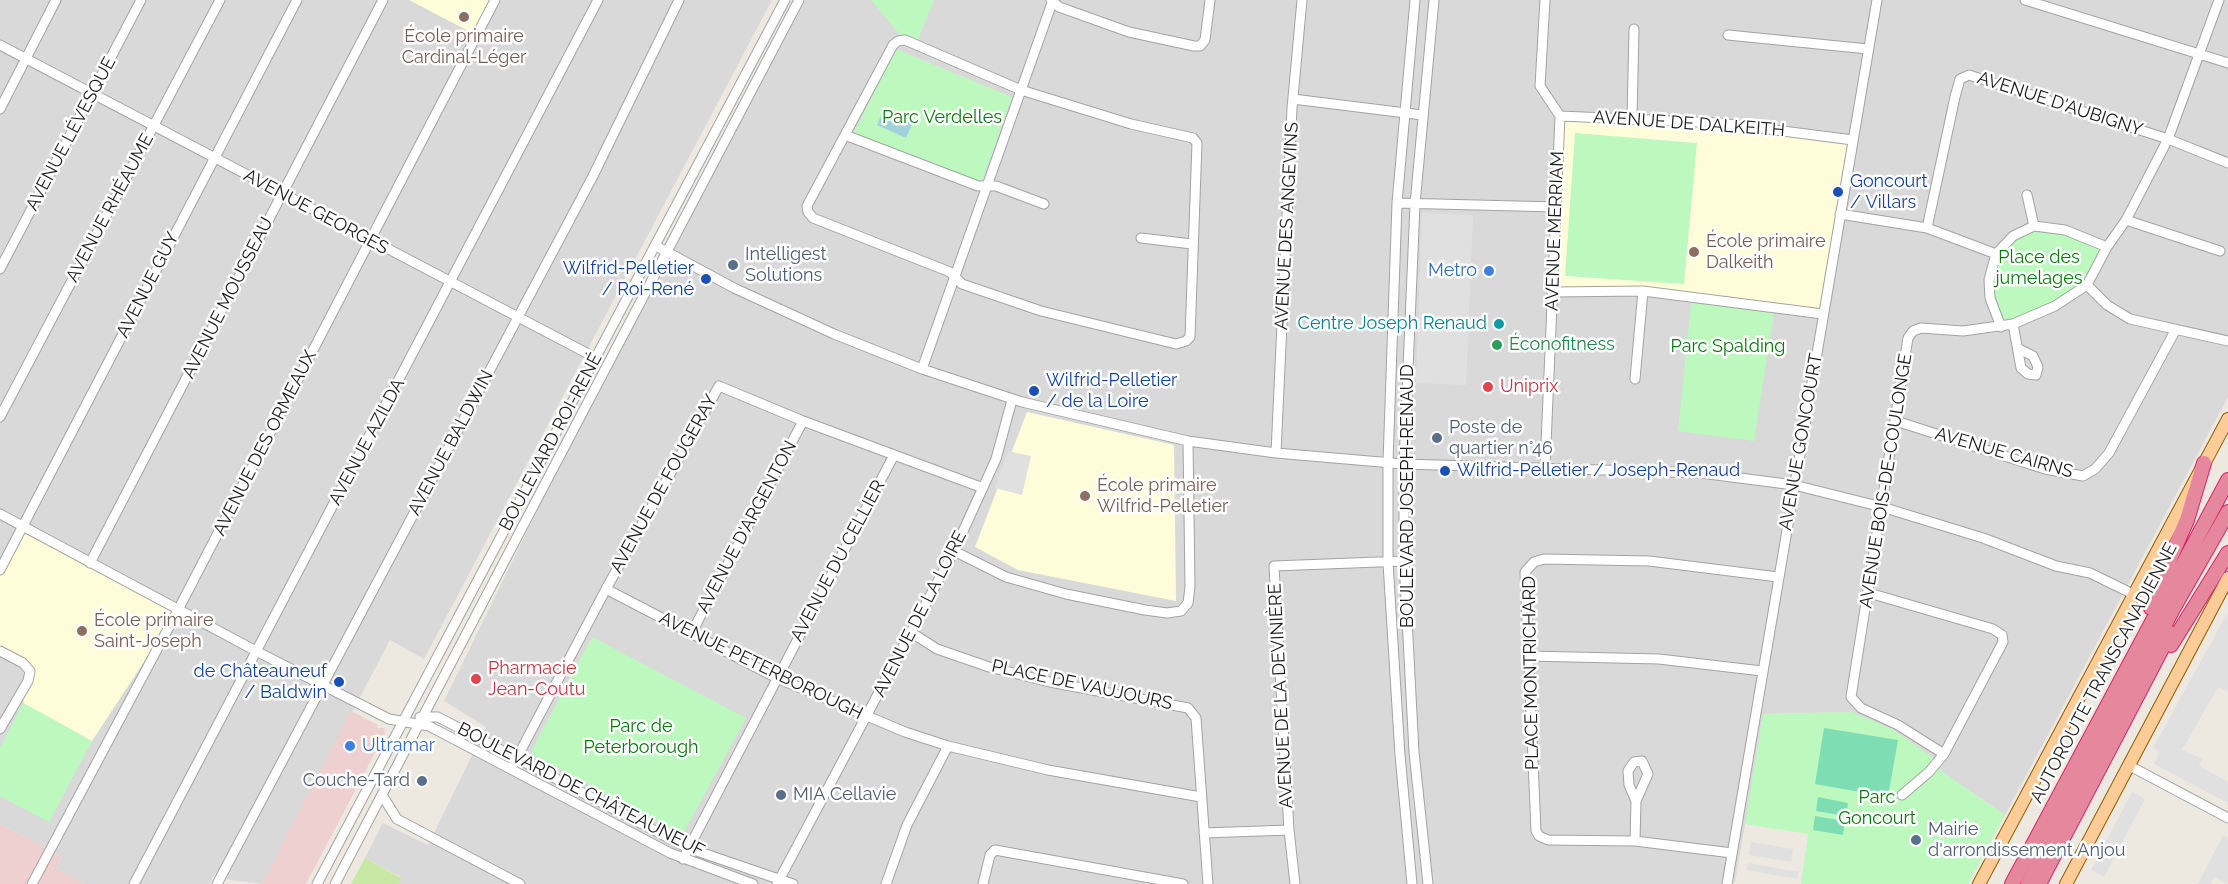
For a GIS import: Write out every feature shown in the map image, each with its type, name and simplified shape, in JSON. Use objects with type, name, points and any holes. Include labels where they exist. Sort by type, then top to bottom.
[{"type":"highway","points":[[2140,641],[2162,577],[2187,520],[2204,464]]},
{"type":"highway","name":"AUTOROUTE TRANSCANADIENNE","points":[[2012,884],[2228,480]]},
{"type":"highway","points":[[2028,884],[2174,607],[2228,512]]},
{"type":"highway","points":[[2040,884],[2228,522]]},
{"type":"highway","points":[[2138,698],[2228,553]]},
{"type":"main road","points":[[1979,884],[2228,419]]},
{"type":"main road","points":[[2066,884],[2228,578]]},
{"type":"street","points":[[0,109],[56,0]]},
{"type":"street","name":"AVENUE LÉVESQUE","points":[[0,268],[141,0]]},
{"type":"street","name":"AVENUE RHÉAUME","points":[[0,417],[220,0]]},
{"type":"street","name":"AVENUE GUY","points":[[0,570],[297,0]]},
{"type":"street","name":"AVENUE MOUSSEAU","points":[[90,563],[383,0]]},
{"type":"street","name":"AVENUE DES ORMEAUX","points":[[32,884],[178,610],[495,0]]},
{"type":"street","name":"AVENUE AZILDA","points":[[134,884],[598,0]]},
{"type":"street","name":"AVENUE BALDWIN","points":[[217,884],[593,176],[679,0]]},
{"type":"street","name":"BOULEVARD ROI-RENÉ","points":[[317,884],[785,0]]},
{"type":"street","name":"BOULEVARD ROI-RENÉ","points":[[335,884],[799,0]]},
{"type":"street","points":[[922,369],[1052,0],[1059,7],[1129,32],[1194,46],[1200,45],[1205,40],[1210,0]]},
{"type":"street","name":"AVENUE DES ANGEVINS","points":[[1276,453],[1293,99],[1302,0]]},
{"type":"street","name":"BOULEVARD JOSEPH-RENAUD","points":[[1412,884],[1400,755],[1388,564],[1388,462],[1397,203],[1416,0]]},
{"type":"street","name":"BOULEVARD JOSEPH-RENAUD","points":[[1428,884],[1414,752],[1404,561],[1404,464],[1415,204],[1434,0]]},
{"type":"street","points":[[1545,0],[1540,86],[1560,116]]},
{"type":"street","name":"AVENUE GONCOURT","points":[[1727,884],[1876,0]]},
{"type":"street","points":[[2025,0],[2228,63]]},
{"type":"street","name":"AVENUE BOIS-DE-COULONGE","points":[[1944,754],[1898,724],[1861,708],[1851,697],[1908,338],[1913,331],[1921,328],[1963,331],[2013,324],[2055,306],[2087,285],[2107,247],[2126,220],[2168,140],[2219,0]]},
{"type":"street","points":[[1632,118],[1635,29]]},
{"type":"street","points":[[1728,35],[1868,49]]},
{"type":"street","points":[[898,41],[908,42],[1021,90],[1131,124],[1192,138],[1198,149],[1192,244],[1190,337],[1176,344],[1041,311],[962,284],[950,272],[813,218],[807,206],[845,135],[893,45],[898,41]]},
{"type":"street","name":"AVENUE GEORGES","points":[[0,45],[607,364]]},
{"type":"street","name":"AVENUE D'AUBIGNY","points":[[1927,228],[1954,98],[1960,79],[1969,75],[2168,140],[2228,163]]},
{"type":"street","points":[[1293,99],[1422,115]]},
{"type":"street","name":"AVENUE DE DALKEITH","points":[[1560,116],[1720,123],[1853,140]]},
{"type":"street","name":"AVENUE MERRIAM","points":[[1545,468],[1560,116]]},
{"type":"street","points":[[845,135],[978,186],[996,186],[1044,204]]},
{"type":"street","points":[[2027,195],[2034,226]]},
{"type":"street","points":[[1397,203],[1556,207]]},
{"type":"street","points":[[1840,214],[1927,228],[1996,254]]},
{"type":"street","points":[[2126,220],[2220,251]]},
{"type":"street","points":[[2001,327],[1989,289],[1989,280],[1996,254],[2013,236],[2034,226],[2065,230],[2107,247]]},
{"type":"street","points":[[1141,238],[1192,244]]},
{"type":"street","points":[[656,246],[734,288],[834,334],[922,369],[1012,400],[1188,441],[1276,453],[1404,464],[1701,473],[1794,486],[1882,507],[1983,538],[2056,566],[2090,573],[2133,594]]},
{"type":"street","points":[[2087,285],[2107,305],[2130,319],[2175,331],[2228,341]]},
{"type":"street","points":[[1635,379],[1643,291]]},
{"type":"street","points":[[1552,292],[1643,291],[1823,314]]},
{"type":"street","points":[[1392,300],[1410,300]]},
{"type":"street","points":[[2013,324],[2019,349]]},
{"type":"street","name":"AVENUE CAIRNS","points":[[1896,421],[2045,469],[2083,476],[2095,469],[2109,453],[2175,331]]},
{"type":"street","name":"AVENUE DE FOUGERAY","points":[[511,770],[606,589],[719,386],[803,421],[983,488]]},
{"type":"street","points":[[1390,389],[1406,390]]},
{"type":"street","name":"AVENUE DE LA LOIRE","points":[[777,882],[954,551],[996,459],[1012,400]]},
{"type":"street","name":"AVENUE D'ARGENTON","points":[[691,634],[803,421]]},
{"type":"street","points":[[954,551],[1006,578],[1145,610],[1167,613],[1181,611],[1188,603],[1190,587],[1188,441]]},
{"type":"street","name":"AVENUE DU CELLIER","points":[[683,859],[894,455]]},
{"type":"street","name":"BOULEVARD DE CHÂTEAUNEUF","points":[[0,514],[178,610],[389,719],[422,720],[435,715],[688,848],[777,882],[793,884]]},
{"type":"street","name":"PLACE MONTRICHARD","points":[[1732,853],[1635,841],[1548,840],[1539,836],[1536,831],[1525,572],[1534,562],[1544,559],[1649,561],[1778,577]]},
{"type":"street","name":"AVENUE DE LA DEVINIÈRE","points":[[1295,884],[1289,830],[1274,566],[1388,564],[1404,561]]},
{"type":"street","name":"AVENUE PETERBOROUGH","points":[[606,589],[777,678],[866,717],[948,746],[1048,770],[1201,797]]},
{"type":"street","points":[[1869,593],[1993,629],[2002,635],[2003,642],[1944,754],[1929,772],[1902,795]]},
{"type":"street","name":"PLACE DE VAUJOURS","points":[[912,633],[937,649],[989,667],[1188,708],[1196,718],[1208,884]]},
{"type":"street","points":[[0,651],[23,663],[30,671],[28,681],[0,729]]},
{"type":"street","points":[[1528,656],[1659,659],[1762,671]]},
{"type":"street","name":"BOULEVARD DE CHÂTEAUNEUF","points":[[422,720],[511,770],[683,859],[753,884]]},
{"type":"street","points":[[886,884],[908,825],[948,746]]},
{"type":"street","points":[[2128,765],[2228,818]]},
{"type":"street","points":[[382,795],[397,819],[508,881],[519,884]]},
{"type":"street","points":[[1635,841],[1636,801]]},
{"type":"street","points":[[1204,833],[1289,830]]},
{"type":"street","points":[[983,884],[990,855],[995,850],[1183,884]]},
{"type":"shaded area","points":[[0,0],[772,0],[424,659],[390,640],[262,884],[230,880],[215,873],[209,884],[84,884],[56,868],[62,857],[0,824]]},
{"type":"shaded area","name":"École primaire Cardinal-Léger","points":[[409,0],[494,0],[476,35]]},
{"type":"shaded area","points":[[805,0],[2228,0],[2228,397],[2005,815],[1941,771],[1931,756],[1852,712],[1764,714],[1735,882],[1723,884],[398,884],[401,877],[365,858],[383,823],[428,845],[486,727],[444,701],[608,366]]},
{"type":"shaded area","name":"École primaire Dalkeith","points":[[1560,116],[1632,118],[1853,140],[1823,314],[1692,296],[1552,292]]},
{"type":"shaded area","points":[[1422,213],[1473,215],[1466,385],[1416,383]]},
{"type":"shaded area","name":"École primaire Wilfrid-Pelletier","points":[[1027,412],[1174,445],[1176,601],[1018,570],[975,547]]},
{"type":"shaded area","points":[[1008,451],[1031,456],[1022,495],[995,488]]},
{"type":"shaded area","name":"École primaire Saint-Joseph","points":[[22,527],[178,610],[92,741],[23,703],[30,671],[0,651],[0,570]]},
{"type":"shaded area","points":[[2228,612],[2228,692],[2218,687],[2182,750],[2202,759],[2199,766],[2228,782],[2228,803],[2154,764],[2160,752],[2153,748]]},
{"type":"shaded area","points":[[351,711],[378,725],[377,728],[384,728],[385,734],[306,884],[262,884]]},
{"type":"shaded area","points":[[2132,792],[2145,799],[2104,877],[2091,870]]},
{"type":"shaded area","points":[[0,824],[62,857],[56,868],[84,884],[0,884]]},
{"type":"shaded area","points":[[2223,835],[2228,838],[2228,884],[2214,877],[2210,884],[2198,884]]},
{"type":"shaded area","points":[[1751,842],[1793,849],[1791,862],[1749,855]]},
{"type":"shaded area","points":[[1748,863],[1799,872],[1797,879],[1747,870]]},
{"type":"green space","points":[[871,0],[934,0],[917,42],[901,36]]},
{"type":"green space","name":"Parc Verdelles","points":[[896,49],[1012,97],[981,184],[854,133]]},
{"type":"green space","points":[[1575,133],[1697,143],[1684,284],[1565,276]]},
{"type":"green space","name":"Place des jumelages","points":[[2042,227],[2107,247],[2087,285],[2055,306],[2001,327],[1990,298],[1993,262],[2013,236]]},
{"type":"green space","name":"Parc Spalding","points":[[1692,296],[1775,306],[1754,441],[1678,431]]},
{"type":"green space","name":"Parc de Peterborough","points":[[592,637],[746,718],[684,832],[680,833],[532,754],[533,748]]},
{"type":"green space","points":[[23,703],[92,741],[49,822],[0,796],[0,748]]},
{"type":"green space","name":"Parc Goncourt","points":[[1852,712],[1892,729],[1931,756],[1941,771],[2005,815],[1968,884],[1801,884],[1808,834],[1745,824],[1763,714]]},
{"type":"green space","points":[[1824,728],[1898,740],[1888,797],[1815,784]]},
{"type":"green space","points":[[1818,797],[1848,803],[1846,816],[1816,811]]},
{"type":"green space","points":[[1815,816],[1845,821],[1843,835],[1813,830]]},
{"type":"green space","points":[[365,858],[401,878],[398,884],[351,884]]},
{"type":"water","points":[[884,109],[913,122],[906,138],[877,125]]},
{"type":"place","name":"École primaire Cardinal-Léger","points":[[464,17]]},
{"type":"place","name":"Goncourt / Villars","points":[[1838,192]]},
{"type":"place","name":"École primaire Dalkeith","points":[[1694,252]]},
{"type":"place","name":"Intelligest Solutions","points":[[733,265]]},
{"type":"place","name":"Metro","points":[[1489,271]]},
{"type":"place","name":"Wilfrid-Pelletier / Roi-René","points":[[706,279]]},
{"type":"place","name":"Centre Joseph Renaud","points":[[1499,324]]},
{"type":"place","name":"Éconofitness","points":[[1497,345]]},
{"type":"place","name":"Uniprix","points":[[1488,387]]},
{"type":"place","name":"Wilfrid-Pelletier / de la Loire","points":[[1034,391]]},
{"type":"place","name":"Poste de quartier n°46","points":[[1437,438]]},
{"type":"place","name":"Wilfrid-Pelletier / Joseph-Renaud","points":[[1445,471]]},
{"type":"place","name":"École primaire Wilfrid-Pelletier","points":[[1085,496]]},
{"type":"place","name":"École primaire Saint-Joseph","points":[[82,631]]},
{"type":"place","name":"Pharmacie Jean-Coutu","points":[[476,679]]},
{"type":"place","name":"de Châteauneuf / Baldwin","points":[[339,682]]},
{"type":"place","name":"Ultramar","points":[[350,746]]},
{"type":"place","name":"Couche-Tard","points":[[422,781]]},
{"type":"place","name":"MIA Cellavie","points":[[781,795]]},
{"type":"place","name":"Mairie d'arrondissement Anjou","points":[[1916,840]]}]
